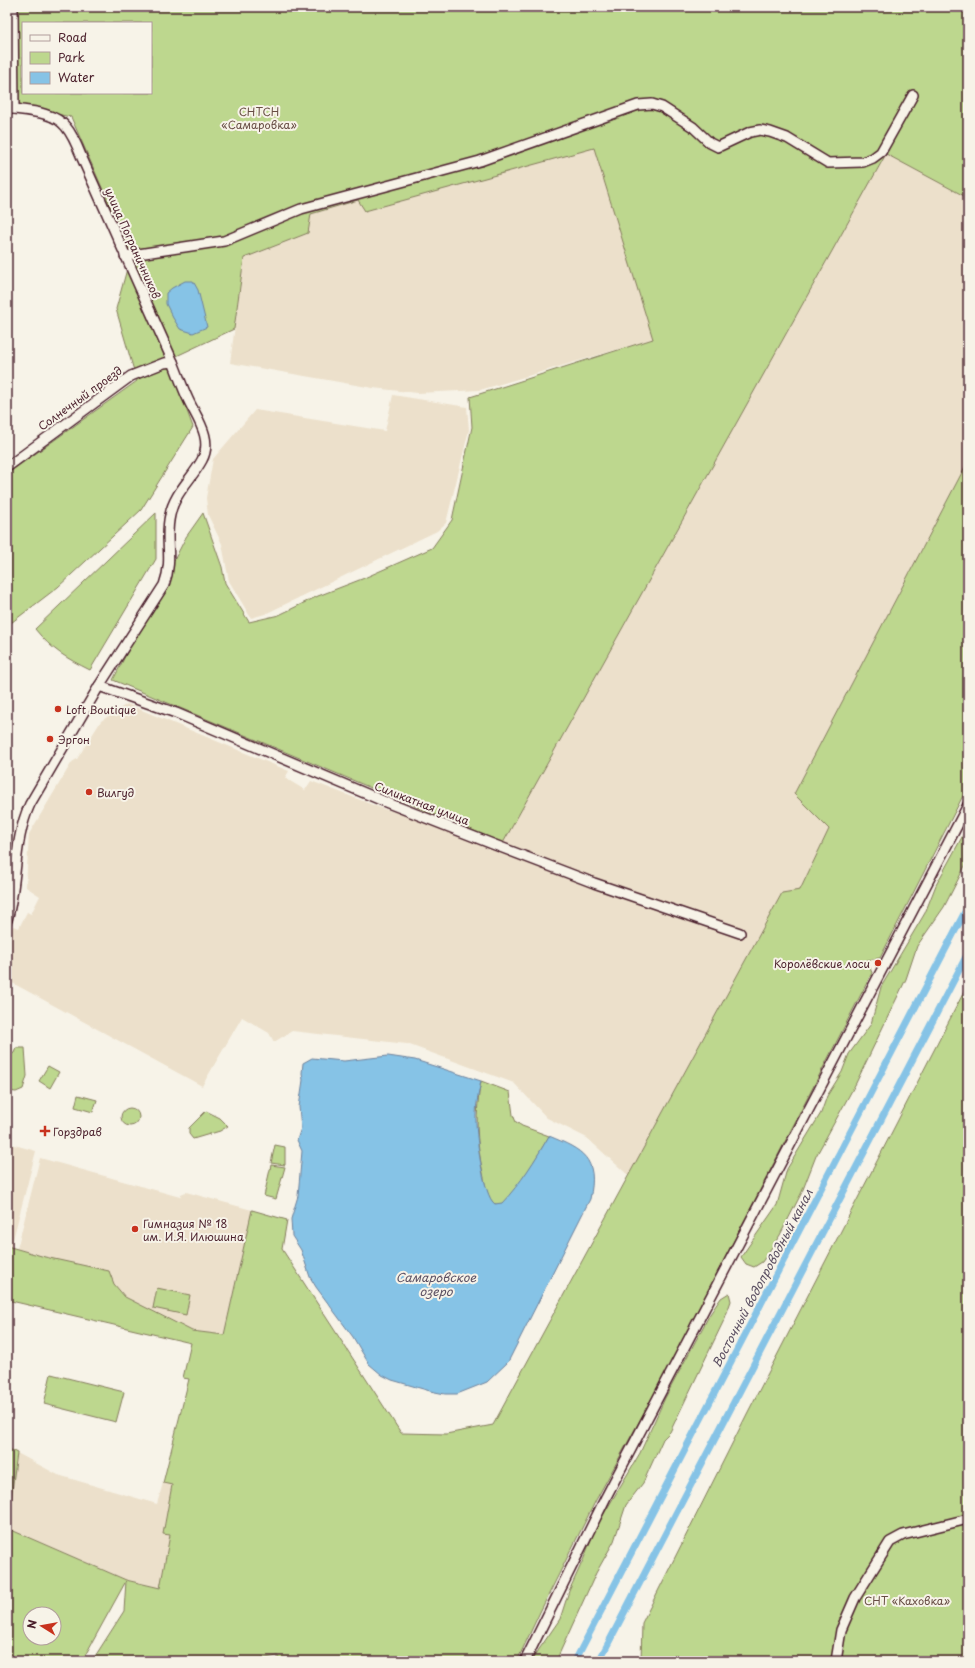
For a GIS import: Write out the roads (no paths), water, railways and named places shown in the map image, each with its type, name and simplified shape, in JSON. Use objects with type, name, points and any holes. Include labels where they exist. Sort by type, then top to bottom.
[{"type":"street","points":[[10,108],[13,7]]},
{"type":"street","points":[[125,256],[224,241],[301,209],[480,161],[638,106],[652,104],[662,107],[693,127],[710,143],[718,147],[750,132],[760,130],[787,138],[828,163],[863,162],[873,158],[881,152],[913,95]]},
{"type":"street","name":"улица Пограничников","points":[[10,108],[48,115],[67,127],[173,362],[187,397],[203,428],[206,442],[202,459],[179,492],[170,516],[170,557],[166,578],[151,607],[99,686]]},
{"type":"street","name":"Солнечный проезд","points":[[7,467],[131,376],[164,363],[173,362]]},
{"type":"street","points":[[7,920],[15,883],[17,850],[23,819],[30,804],[99,686]]},
{"type":"street","name":"Силикатная улица","points":[[99,686],[176,713],[388,803],[502,848],[594,883],[740,932]]},
{"type":"street","points":[[525,1661],[609,1490],[968,805]]},
{"type":"street","points":[[836,1661],[841,1630],[855,1598],[890,1542],[903,1535],[968,1519]]},
{"type":"water","points":[[185,281],[193,281],[198,290],[207,327],[193,333],[180,329],[166,304],[166,293]]},
{"type":"water","name":"Самаровское озеро","points":[[388,1056],[415,1060],[481,1081],[476,1111],[478,1148],[483,1177],[491,1199],[495,1204],[502,1203],[522,1179],[549,1136],[571,1146],[586,1157],[592,1174],[590,1199],[508,1362],[487,1382],[457,1394],[445,1394],[430,1391],[392,1380],[382,1375],[369,1364],[353,1337],[316,1287],[310,1277],[301,1250],[292,1236],[291,1219],[298,1196],[302,1151],[297,1140],[301,1128],[299,1107],[303,1080],[303,1063],[312,1058],[344,1061]]},
{"type":"waterway","name":"Восточный водопроводный канал","points":[[575,1661],[968,906]]},
{"type":"waterway","name":"Восточный водопроводный канал","points":[[599,1661],[968,953]]},
{"type":"place","name":"Loft Boutique","points":[[58,709]]},
{"type":"place","name":"Эргон","points":[[50,739]]},
{"type":"place","name":"Вилгуд","points":[[89,792]]},
{"type":"place","name":"Королёвские лоси","points":[[878,963]]},
{"type":"place","name":"Горздрав","points":[[45,1131]]},
{"type":"place","name":"Гимназия № 18 им. И.Я. Илюшина","points":[[135,1229]]},
{"type":"park label","name":"СНТСН «Самаровка»","points":[[259,117]]},
{"type":"park label","name":"СНТ «Каховка»","points":[[907,1600]]}]
